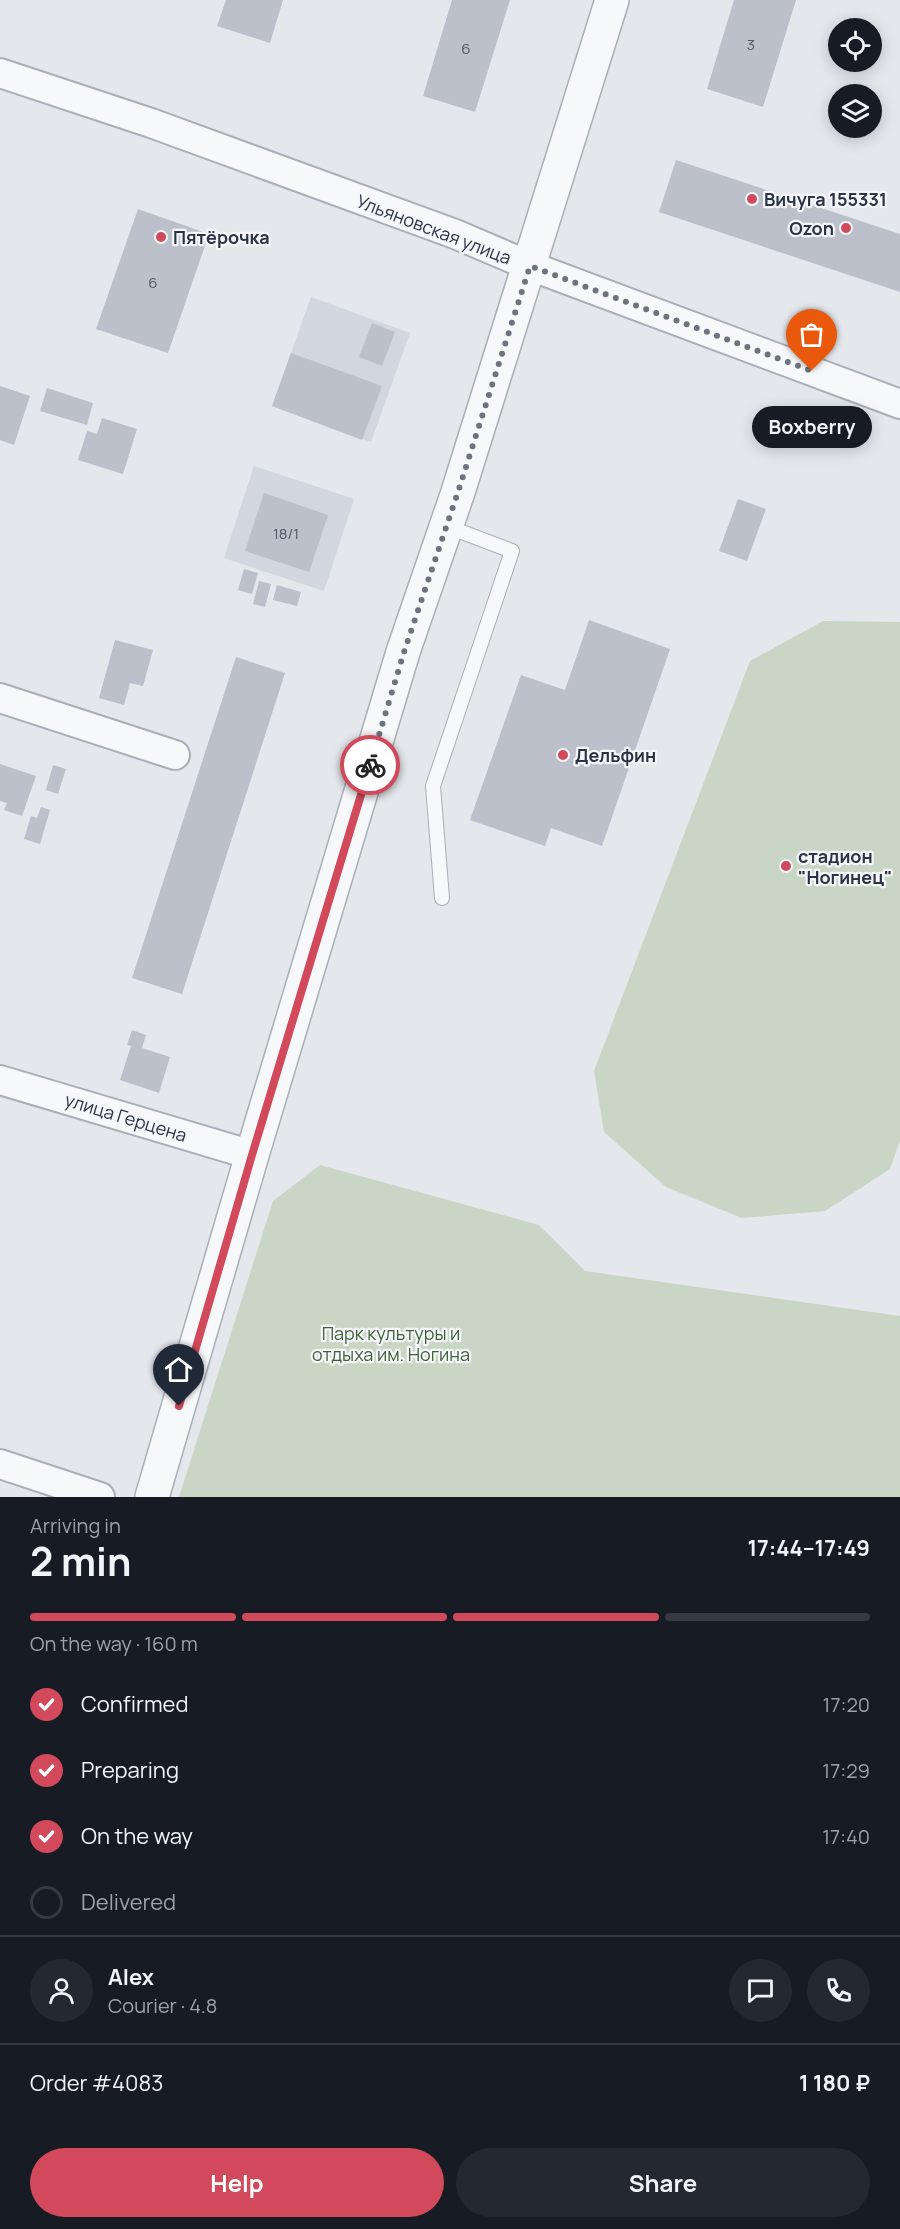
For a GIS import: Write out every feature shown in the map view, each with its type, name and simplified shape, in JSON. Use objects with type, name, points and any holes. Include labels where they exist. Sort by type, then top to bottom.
[{"type":"street","points":[[152,1497],[252,1155],[404,652],[530,266],[612,0]]},
{"type":"street","name":"Ульяновская улица","points":[[0,73],[162,127],[454,234],[530,266],[900,404]]},
{"type":"street","points":[[0,698],[175,755]]},
{"type":"street","name":"улица Герцена","points":[[0,1080],[252,1155]]},
{"type":"street","points":[[0,1464],[100,1497]]},
{"type":"lane","points":[[442,898],[432,786],[512,550],[446,526]]},
{"type":"shaded area","points":[[311,297],[410,333],[371,442],[272,406]]},
{"type":"shaded area","points":[[254,466],[354,499],[324,591],[224,558]]},
{"type":"green space","name":"стадион \"Ногинец\"","points":[[823,621],[900,622],[900,1141],[890,1169],[825,1211],[742,1218],[666,1187],[604,1132],[594,1071],[750,661]]},
{"type":"green space","name":"Парк культуры и отдыха им. Ногина","points":[[320,1165],[539,1225],[585,1271],[900,1316],[900,1497],[179,1497],[273,1201]]},
{"type":"building","points":[[226,0],[283,0],[270,43],[217,26]]},
{"type":"building","points":[[452,0],[510,0],[475,112],[423,96]]},
{"type":"building","points":[[734,0],[796,0],[763,107],[707,89]]},
{"type":"building","points":[[676,160],[900,234],[900,292],[659,212]]},
{"type":"building","points":[[138,209],[209,234],[168,353],[96,329]]},
{"type":"building","points":[[372,323],[395,332],[382,366],[359,357]]},
{"type":"building","points":[[291,353],[382,386],[362,440],[272,406]]},
{"type":"building","points":[[0,386],[30,396],[14,445],[0,440]]},
{"type":"building","points":[[47,388],[93,403],[87,425],[40,411]]},
{"type":"building","points":[[102,418],[137,429],[123,474],[78,460],[87,431],[97,434]]},
{"type":"building","points":[[264,493],[328,515],[309,572],[245,551]]},
{"type":"building","points":[[738,499],[766,509],[747,561],[719,551]]},
{"type":"building","points":[[244,569],[258,573],[252,594],[238,590]]},
{"type":"building","points":[[259,581],[271,584],[265,607],[253,604]]},
{"type":"building","points":[[277,585],[301,592],[297,606],[273,600]]},
{"type":"building","name":"Дельфин","points":[[589,620],[670,649],[602,846],[551,828],[545,846],[470,820],[521,675],[565,690]]},
{"type":"building","points":[[115,640],[153,650],[143,686],[130,683],[124,705],[99,698]]},
{"type":"building","points":[[236,657],[285,673],[182,994],[132,978]]},
{"type":"building","points":[[0,764],[36,776],[22,816],[4,810],[7,803],[0,801]]},
{"type":"building","points":[[53,765],[66,769],[58,794],[46,790]]},
{"type":"building","points":[[41,807],[50,810],[40,844],[24,839],[31,816],[37,818]]},
{"type":"building","points":[[132,1030],[146,1035],[142,1048],[170,1057],[159,1093],[120,1080],[131,1046],[127,1045]]},
{"type":"way so far","points":[[370,765],[404,652],[530,266],[812,371]]},
{"type":"place","name":"Вичуга 155331","points":[[752,199]]},
{"type":"place","name":"Ozon","points":[[846,228]]},
{"type":"place","name":"Пятёрочка","points":[[161,237]]},
{"type":"place","name":"Boxberry","points":[[812,371]]},
{"type":"place","name":"Дельфин","points":[[563,755]]},
{"type":"place","name":"стадион \"Ногинец\"","points":[[786,866]]},
{"type":"route","points":[[179,1406],[370,765]]}]
